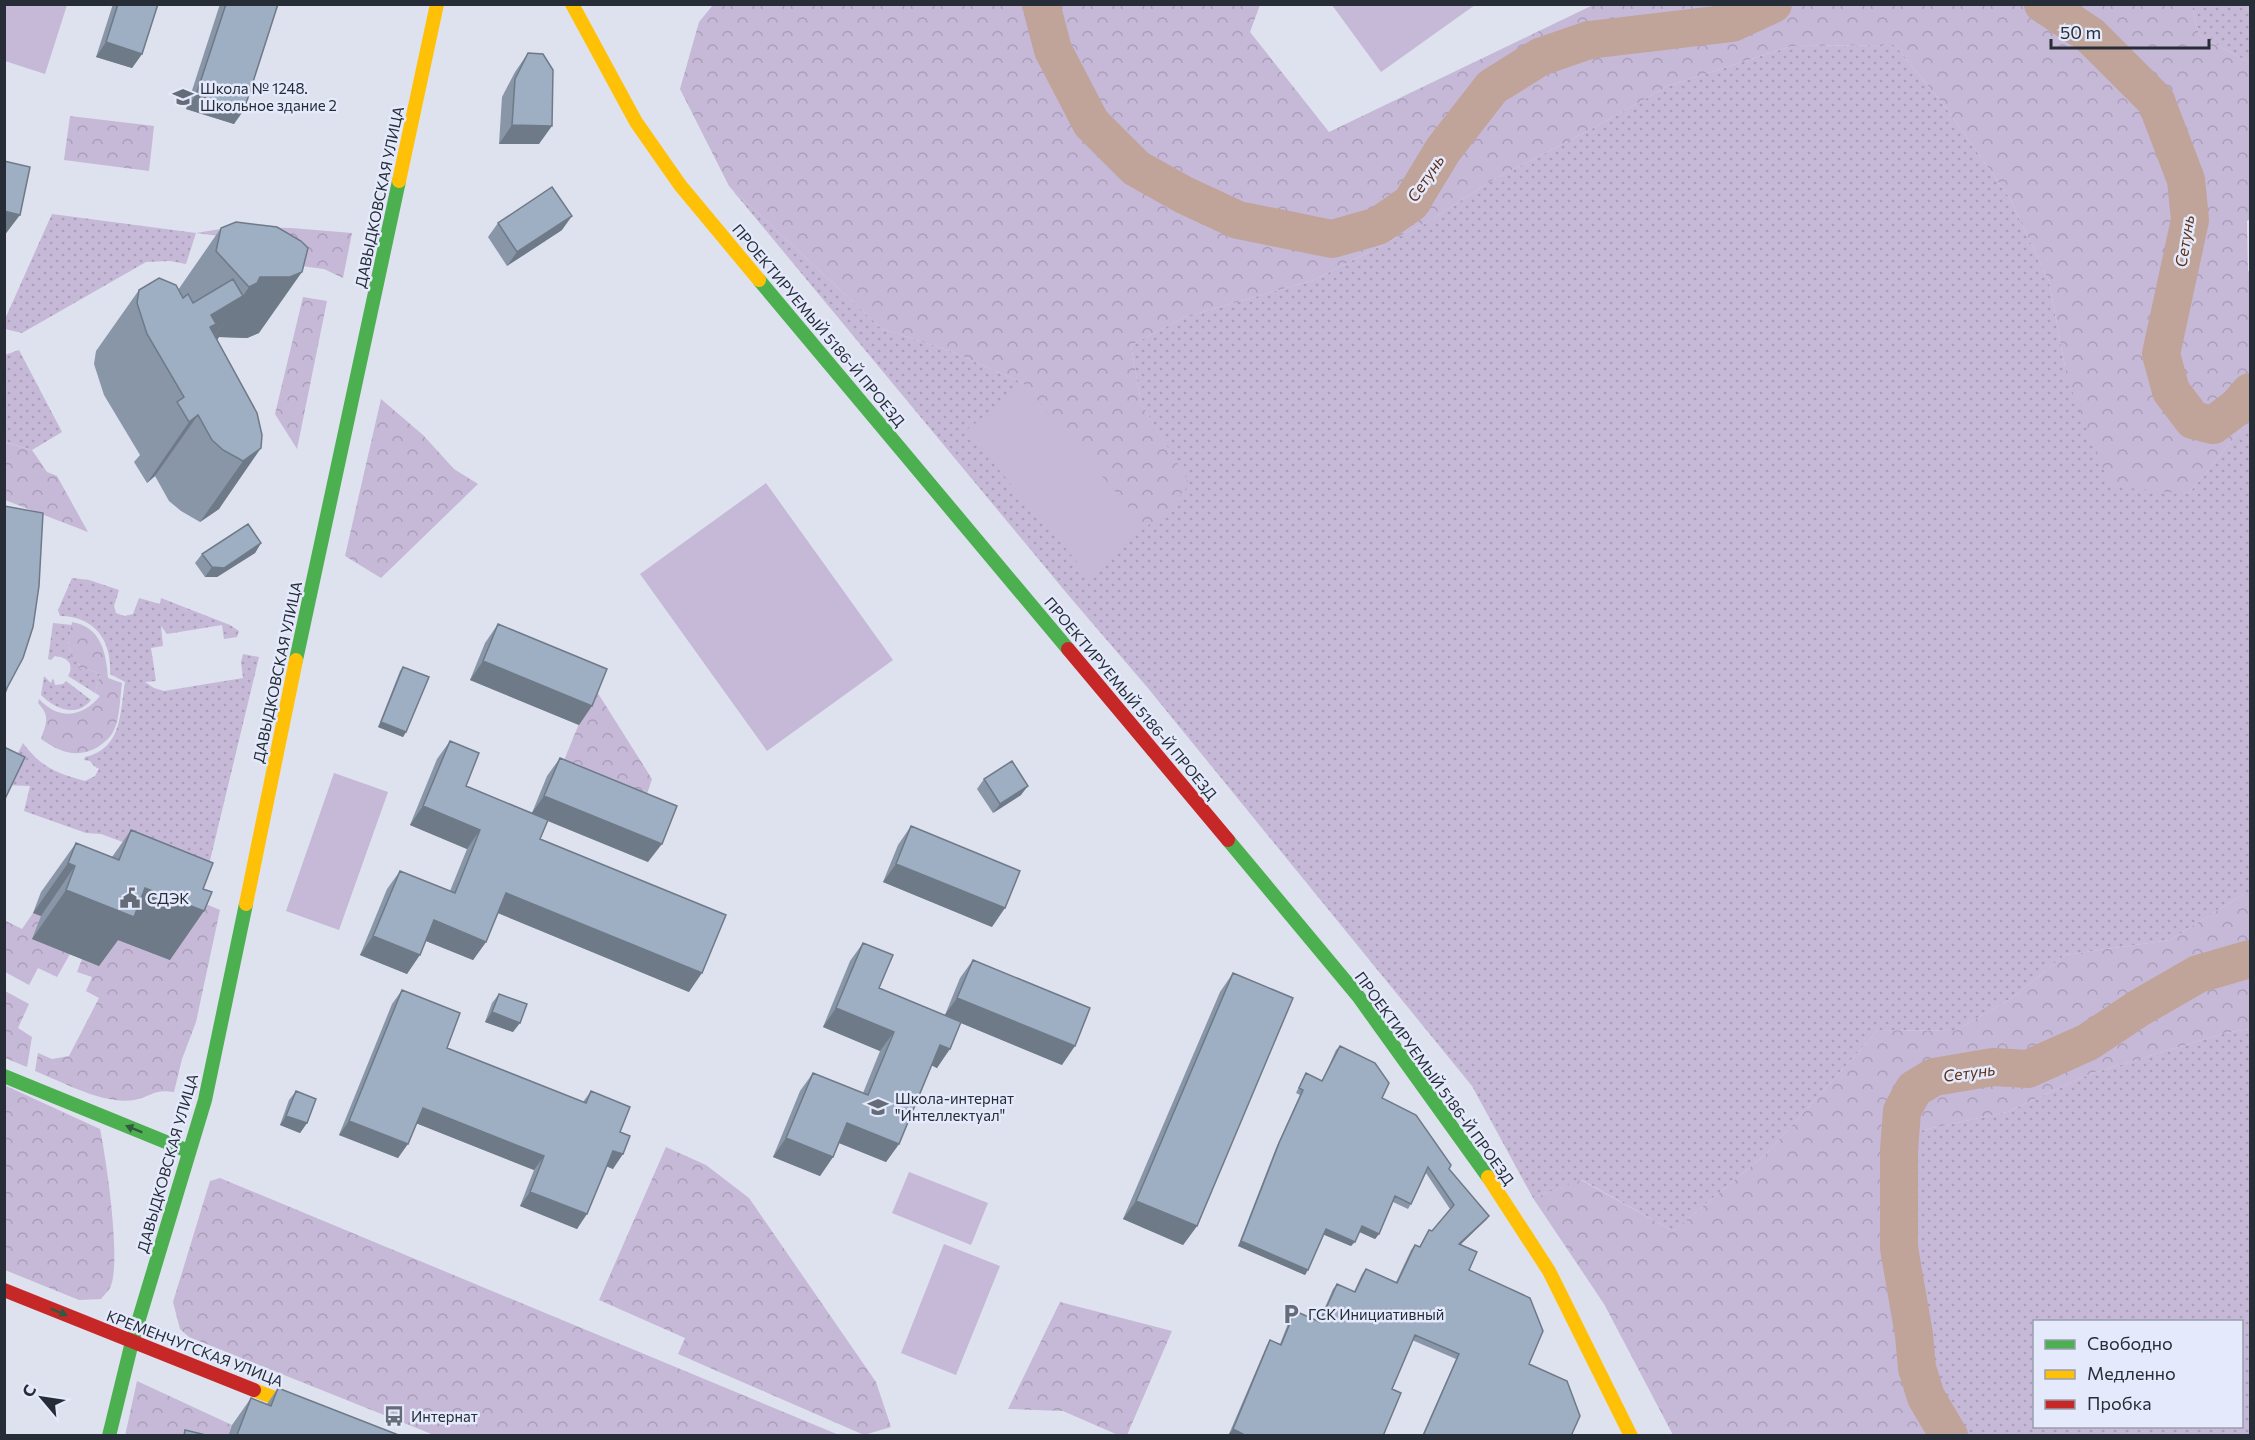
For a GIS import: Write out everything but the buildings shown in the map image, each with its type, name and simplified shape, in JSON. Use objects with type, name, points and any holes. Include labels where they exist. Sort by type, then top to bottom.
[{"type":"street","name":"ДАВЫДКОВСКАЯ УЛИЦА","points":[[109,1436],[132,1342],[205,1100],[298,651],[437,4]]},
{"type":"street","name":"ПРОЕКТИРУЕМЫЙ 5186-Й ПРОЕЗД","points":[[572,4],[636,123],[680,185],[1358,996],[1471,1151],[1549,1271],[1631,1436]]},
{"type":"street","points":[[4,1076],[188,1151]]},
{"type":"street","name":"КРЕМЕНЧУГСКАЯ УЛИЦА","points":[[4,1290],[374,1436]]},
{"type":"green space","points":[[5,4],[67,5],[45,74],[5,61]]},
{"type":"green space","points":[[713,5],[1260,5],[1250,32],[1329,132],[1593,5],[2192,5],[2199,35],[2250,63],[2250,219],[2247,221],[2248,271],[2250,272],[2250,419],[2188,494],[2110,486],[2067,378],[2049,281],[2009,197],[1946,108],[1895,45],[1792,46],[1668,86],[1491,181],[1431,220],[1314,280],[1185,317],[1131,345],[1141,403],[1190,484],[1158,520],[1145,527],[1023,383],[948,350],[882,329],[729,186],[680,89],[699,22]]},
{"type":"green space","points":[[1332,5],[1475,5],[1381,72]]},
{"type":"green space","points":[[2192,5],[2250,5],[2250,63],[2199,35]]},
{"type":"green space","points":[[1895,45],[1946,108],[2009,197],[2049,281],[2067,378],[2188,494],[2250,419],[2250,894],[2244,894],[2170,940],[2065,955],[2012,998],[1955,1031],[1878,1030],[1767,1153],[1673,1231],[1582,1180],[1533,1198],[1472,1086],[1147,687],[729,186],[882,329],[948,350],[1023,383],[1189,484],[1141,403],[1131,345],[1185,317],[1314,280],[1431,220],[1491,181],[1668,86],[1792,46]]},
{"type":"green space","points":[[70,116],[154,126],[149,171],[64,160]]},
{"type":"green space","points":[[52,214],[196,233],[186,264],[170,261],[146,262],[22,333],[5,329],[5,319]]},
{"type":"green space","points":[[233,227],[291,228],[352,233],[343,278],[324,269],[301,266],[266,242],[196,233]]},
{"type":"green space","points":[[303,297],[327,301],[297,449],[275,414]]},
{"type":"green space","points":[[19,350],[62,432],[32,450],[5,442],[5,355]]},
{"type":"green space","points":[[1023,383],[1145,527],[1089,576],[966,431]]},
{"type":"green space","points":[[381,399],[423,435],[454,469],[478,484],[381,578],[345,556]]},
{"type":"green space","points":[[4,442],[32,450],[47,472],[57,476],[88,532],[5,500]]},
{"type":"green space","points":[[766,483],[893,660],[767,751],[640,574]]},
{"type":"green space","points":[[72,578],[89,580],[119,590],[114,606],[116,613],[124,616],[133,614],[139,598],[160,604],[161,598],[230,625],[239,631],[237,637],[224,639],[222,625],[167,634],[161,626],[163,646],[151,648],[156,681],[145,682],[154,688],[164,691],[243,678],[241,662],[243,654],[259,657],[207,873],[101,834],[86,833],[24,811],[30,786],[5,785],[4,781],[23,743],[43,764],[58,772],[85,781],[95,776],[99,769],[90,761],[84,760],[85,757],[97,753],[106,746],[113,738],[117,728],[125,682],[110,674],[108,651],[99,633],[83,620],[60,616],[58,610]]},
{"type":"green space","points":[[72,622],[90,629],[96,635],[106,659],[108,678],[122,683],[118,719],[114,730],[98,747],[83,753],[62,750],[41,739],[46,716],[38,703],[39,699],[55,711],[71,714],[86,708],[100,696],[95,693],[100,674],[78,668],[80,665],[70,655],[72,653],[68,646]]},
{"type":"green space","points":[[53,623],[72,625],[68,646],[80,666],[78,668],[100,674],[95,693],[68,676],[71,668],[69,662],[55,656],[51,660],[48,659]]},
{"type":"green space","points":[[44,676],[51,683],[52,679],[54,680],[55,685],[66,681],[91,700],[85,706],[73,710],[66,710],[53,704],[41,695]]},
{"type":"green space","points":[[594,687],[652,779],[640,815],[556,780]]},
{"type":"green space","points":[[334,773],[388,792],[339,930],[286,911]]},
{"type":"green space","points":[[2244,894],[2250,894],[2250,1029],[2225,1033],[2090,1074],[2007,1112],[1914,1132],[1912,1220],[1931,1347],[1927,1435],[1673,1435],[1604,1304],[1533,1198],[1581,1180],[1673,1231],[1767,1153],[1878,1030],[1955,1031],[2012,998],[2065,955],[2170,940]]},
{"type":"green space","points":[[189,897],[220,910],[196,1022],[182,1059],[174,1092],[157,1092],[140,1099],[122,1101],[83,1092],[35,1071],[38,1053],[52,1059],[69,1056],[99,998],[86,991],[92,977],[77,972],[82,959],[111,937]]},
{"type":"green space","points":[[33,913],[41,916],[70,954],[57,977],[38,968],[29,985],[5,972],[4,920],[22,929]]},
{"type":"green space","points":[[5,991],[29,1004],[18,1028],[32,1037],[27,1067],[5,1058]]},
{"type":"green space","points":[[2250,1029],[2250,1435],[1927,1435],[1931,1347],[1912,1220],[1914,1132],[2007,1112],[2090,1074],[2225,1033]]},
{"type":"green space","points":[[4,1085],[100,1129],[114,1235],[113,1275],[110,1288],[101,1299],[79,1300],[5,1270]]},
{"type":"green space","points":[[666,1147],[706,1165],[749,1198],[876,1382],[891,1427],[864,1435],[678,1354],[685,1338],[599,1300]]},
{"type":"green space","points":[[909,1172],[988,1203],[971,1245],[892,1213]]},
{"type":"green space","points":[[220,1178],[839,1435],[434,1435],[189,1337],[180,1329],[173,1302],[210,1181]]},
{"type":"green space","points":[[944,1244],[1000,1266],[956,1375],[901,1353]]},
{"type":"green space","points":[[1060,1302],[1172,1331],[1127,1435],[1118,1435],[1063,1411],[1008,1409]]},
{"type":"green space","points":[[137,1381],[232,1425],[228,1435],[125,1436]]},
{"type":"waterway","name":"Сетунь","points":[[1041,4],[1053,50],[1091,123],[1136,168],[1184,195],[1238,220],[1332,239],[1378,226],[1411,203],[1443,150],[1492,87],[1540,57],[1589,40],[1732,23],[1773,4]]},
{"type":"waterway","name":"Сетунь","points":[[2043,4],[2090,35],[2156,101],[2186,180],[2190,220],[2161,354],[2171,391],[2193,420],[2213,425],[2237,407],[2250,392]]},
{"type":"waterway","name":"Сетунь","points":[[1949,1436],[1926,1397],[1917,1368],[1914,1335],[1899,1248],[1899,1150],[1902,1111],[1914,1089],[1934,1077],[1993,1067],[2028,1069],[2088,1042],[2139,1008],[2198,974],[2250,959]]},
{"type":"traffic: fast","points":[[296,660],[399,181]]},
{"type":"traffic: fast","points":[[759,280],[1068,649]]},
{"type":"traffic: fast","points":[[1228,840],[1358,996],[1488,1177]]},
{"type":"traffic: fast","points":[[109,1436],[132,1342],[205,1100],[246,904]]},
{"type":"traffic: fast","points":[[4,1076],[188,1151]]},
{"type":"traffic: slow","points":[[399,181],[437,4]]},
{"type":"traffic: slow","points":[[572,4],[636,122],[680,185],[759,280]]},
{"type":"traffic: slow","points":[[246,904],[296,660]]},
{"type":"traffic: slow","points":[[1488,1177],[1549,1271],[1631,1436]]},
{"type":"traffic: slow","points":[[254,1390],[373,1436]]},
{"type":"traffic: jam","points":[[1068,649],[1228,840]]},
{"type":"traffic: jam","points":[[4,1290],[254,1390]]},
{"type":"place","name":"Школа № 1248. Школьное здание 2","points":[[183,97]]},
{"type":"place","name":"СДЭК","points":[[130,898]]},
{"type":"place","name":"Школа-интернат \"Интеллектуал\"","points":[[878,1107]]},
{"type":"place","name":"ГСК Инициативный","points":[[1291,1314]]},
{"type":"place","name":"Интернат","points":[[394,1416]]}]
